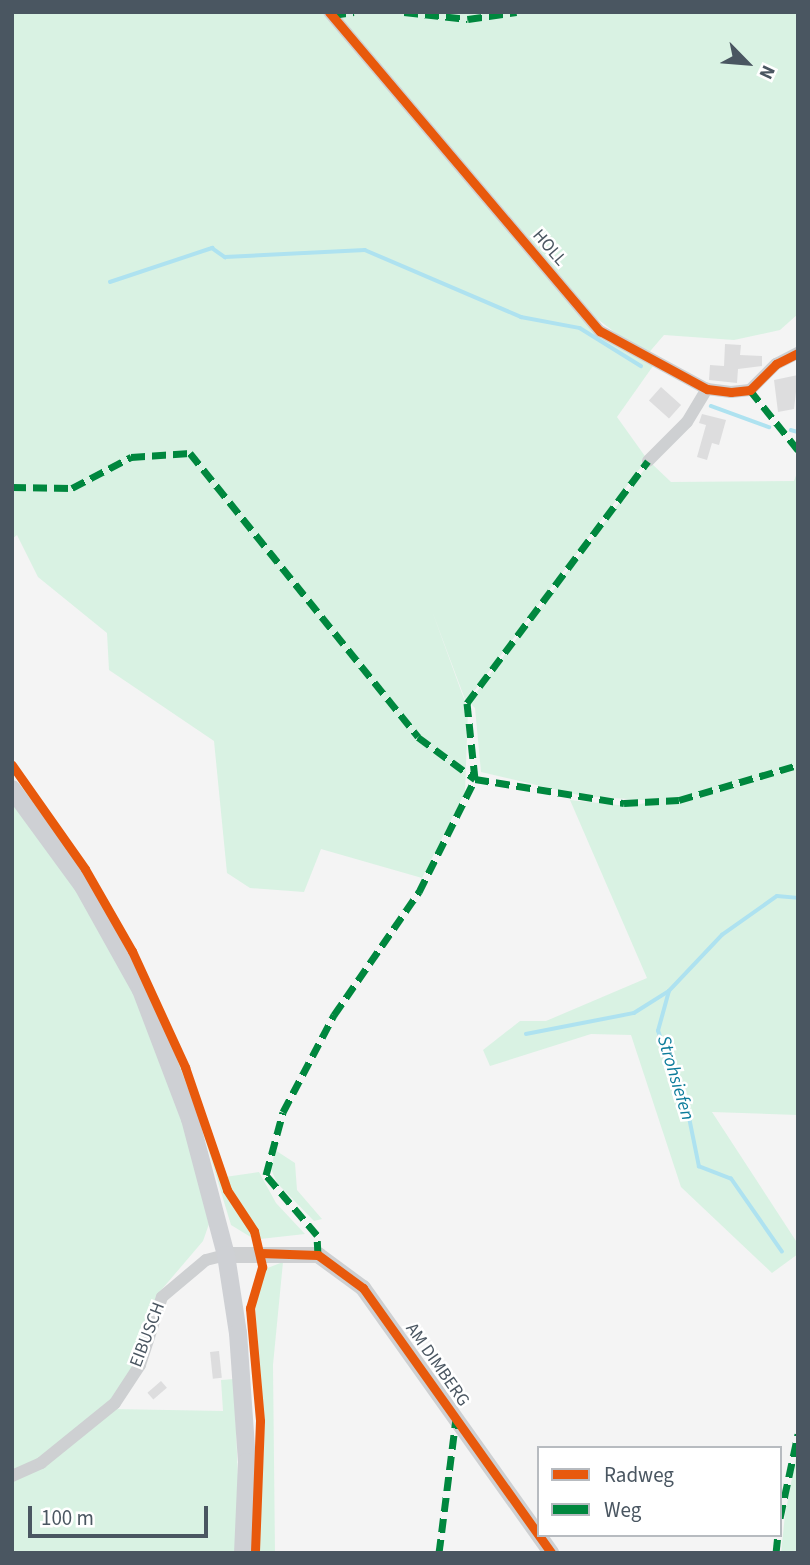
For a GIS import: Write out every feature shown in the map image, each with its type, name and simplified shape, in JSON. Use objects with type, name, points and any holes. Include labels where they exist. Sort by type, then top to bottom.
[{"type":"main road","points":[[12,789],[83,886],[141,990],[190,1119],[226,1255],[244,1398],[243,1553]]},
{"type":"street","name":"HOLL","points":[[329,12],[600,331],[707,389],[751,390],[776,364],[798,353]]},
{"type":"street","points":[[648,461],[687,422],[707,389]]},
{"type":"street","name":"EIBUSCH","points":[[12,1476],[41,1463],[115,1404],[140,1364],[162,1297],[206,1260],[226,1255]]},
{"type":"street","name":"AM DIMBERG","points":[[226,1255],[318,1255],[363,1288],[537,1533]]},
{"type":"street","name":"AM DIMBERG","points":[[540,1537],[551,1553]]},
{"type":"green space","points":[[12,12],[324,12],[595,334],[653,366],[617,417],[647,459],[466,702],[432,611],[468,710],[465,792],[422,878],[321,849],[304,892],[250,888],[227,873],[214,741],[109,670],[107,633],[38,577],[17,535],[12,539]]},
{"type":"green space","points":[[336,12],[798,12],[798,314],[780,330],[734,340],[664,335],[646,356],[596,318]]},
{"type":"green space","points":[[650,462],[671,482],[794,481],[798,470],[798,1115],[712,1112],[798,1244],[798,1254],[772,1273],[681,1187],[631,1035],[591,1034],[490,1066],[483,1050],[520,1021],[546,1021],[647,978],[570,800],[628,806],[658,801],[583,796],[481,772],[475,708],[469,702]]},
{"type":"green space","points":[[12,770],[76,859],[130,951],[187,1074],[224,1190],[254,1239],[231,1225],[199,1119],[163,1026]]},
{"type":"green space","points":[[12,803],[90,909],[136,992],[182,1119],[209,1224],[203,1241],[157,1295],[137,1363],[113,1400],[39,1460],[12,1471]]},
{"type":"green space","points":[[275,1150],[295,1163],[297,1190],[322,1219],[314,1221],[277,1183],[271,1169]]},
{"type":"green space","points":[[259,1172],[276,1203],[305,1234],[260,1239],[225,1177]]},
{"type":"green space","points":[[283,1262],[273,1365],[275,1553],[258,1553],[264,1445],[255,1305],[265,1269]]},
{"type":"green space","points":[[234,1379],[240,1528],[235,1553],[12,1553],[12,1481],[113,1409],[223,1411],[221,1380]]},
{"type":"green space","points":[[798,1446],[798,1553],[781,1553],[785,1515]]},
{"type":"building","points":[[725,344],[741,345],[740,355],[762,356],[762,366],[738,369],[737,383],[709,380],[710,365],[724,366]]},
{"type":"building","points":[[798,375],[794,409],[778,412],[774,380]]},
{"type":"building","points":[[661,387],[681,405],[669,418],[649,400]]},
{"type":"building","points":[[702,414],[726,420],[719,445],[712,443],[707,460],[697,457],[706,425],[699,423]]},
{"type":"building","points":[[219,1351],[222,1378],[213,1379],[210,1352]]},
{"type":"building","points":[[161,1381],[167,1388],[153,1400],[147,1393]]},
{"type":"waterway","points":[[110,282],[212,248],[225,257],[365,250],[521,317],[580,328],[641,366]]},
{"type":"waterway","points":[[711,406],[769,427]]},
{"type":"waterway","points":[[791,430],[798,432]]},
{"type":"waterway","name":"Strohsiefen","points":[[782,1252],[731,1179],[699,1167],[689,1118],[658,1031],[669,991],[722,935],[777,896],[798,898]]},
{"type":"waterway","points":[[526,1034],[634,1013],[669,991]]},
{"type":"marked path","points":[[332,15],[354,12]]},
{"type":"marked path","points":[[404,12],[468,19],[517,12]]},
{"type":"marked path","points":[[750,390],[798,450]]},
{"type":"marked path","points":[[12,487],[72,488],[131,457],[190,453],[418,737],[475,779],[624,803],[679,800],[798,765]]},
{"type":"marked path","points":[[318,1255],[317,1235],[266,1175],[283,1112],[334,1015],[419,892],[475,779],[467,703],[648,461]]},
{"type":"marked path","points":[[439,1553],[456,1418]]},
{"type":"marked path","points":[[782,1509],[798,1434]]},
{"type":"marked path","points":[[776,1553],[778,1537]]},
{"type":"cycle path","points":[[329,12],[600,331],[707,389],[731,392],[750,390],[776,364],[798,353]]},
{"type":"cycle path","points":[[12,765],[85,869],[132,951],[185,1067],[227,1190],[254,1231],[262,1267],[250,1308],[260,1421],[255,1553]]},
{"type":"cycle path","points":[[260,1253],[318,1255],[363,1288],[537,1533]]},
{"type":"cycle path","points":[[540,1537],[551,1553]]}]
